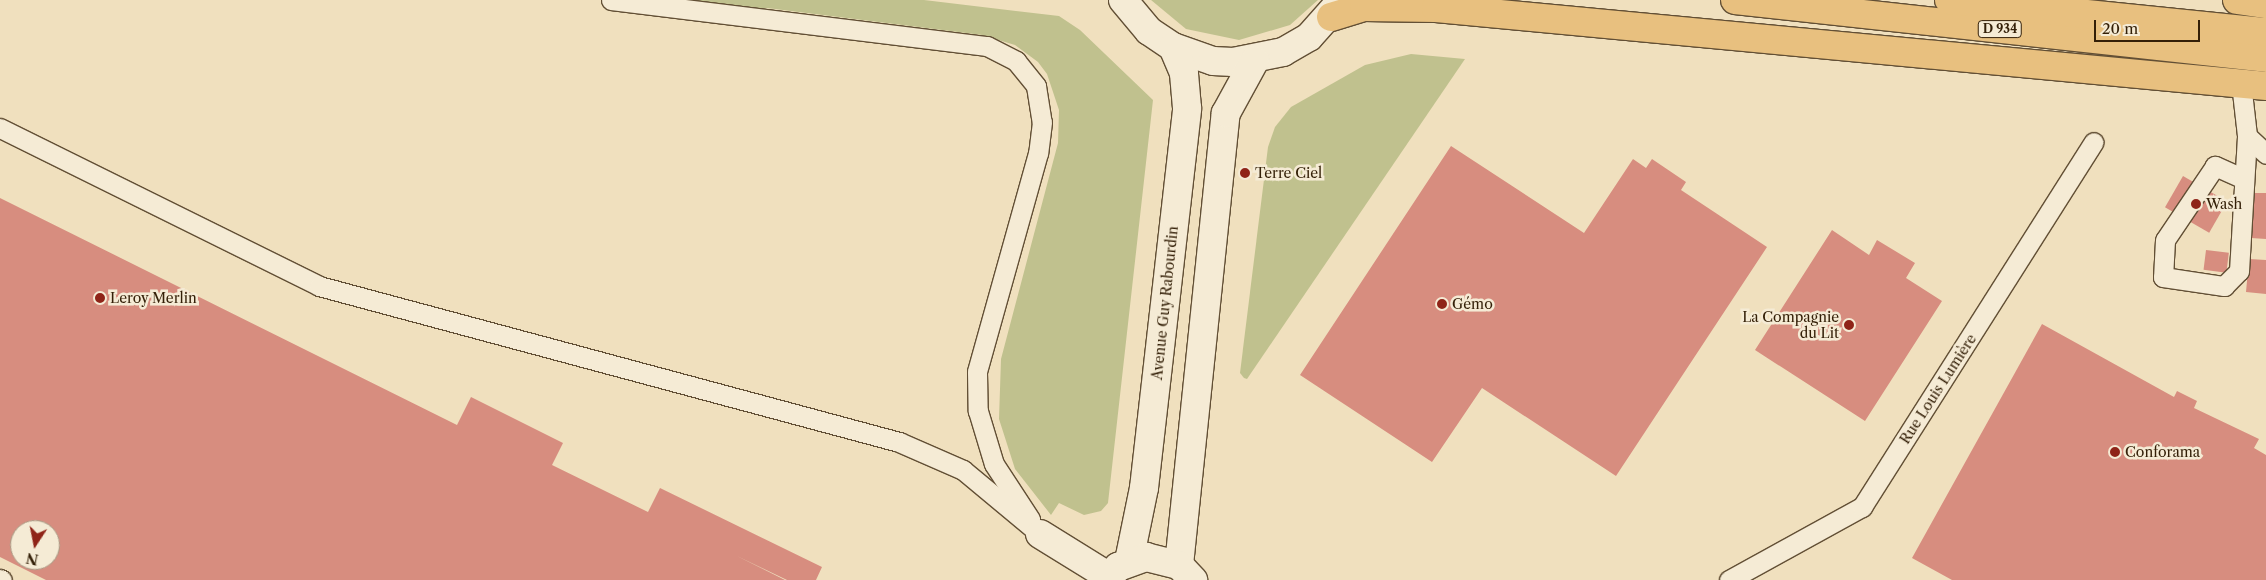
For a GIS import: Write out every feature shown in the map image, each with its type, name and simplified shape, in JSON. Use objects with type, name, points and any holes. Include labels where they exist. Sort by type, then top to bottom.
[{"type":"main road","name":"D 934","points":[[1735,0],[2266,58]]},
{"type":"main road","name":"D 934","points":[[1949,0],[2266,32]]},
{"type":"main road","points":[[2237,0],[2266,4]]},
{"type":"main road","points":[[1336,8],[1436,8],[2254,85]]},
{"type":"street","points":[[1123,0],[1149,31],[1173,48],[1213,61],[1255,60],[1292,47],[1336,8]]},
{"type":"street","name":"Avenue Guy Rabourdin","points":[[1114,572],[1144,488],[1186,108],[1184,73],[1173,48]]},
{"type":"street","points":[[1040,534],[1114,572],[1163,558],[1186,573],[1226,113],[1255,60]]},
{"type":"lane","points":[[611,0],[986,46],[1016,62],[1036,86],[1042,122],[1038,152],[978,372],[978,411],[994,464],[1040,534]]},
{"type":"lane","points":[[2242,178],[2215,166],[2165,240],[2163,277],[2224,286],[2239,271],[2242,178],[2254,85]]},
{"type":"lane","points":[[0,128],[319,286],[899,442],[963,470],[1040,534]]},
{"type":"lane","points":[[2247,136],[2266,154]]},
{"type":"lane","name":"Rue Louis Lumière","points":[[1729,580],[1862,507],[2094,142]]},
{"type":"green space","points":[[697,0],[924,0],[1059,16],[1080,30],[1153,100],[1108,503],[1101,511],[1084,515],[1059,503],[1051,515],[1015,469],[999,419],[1001,359],[1058,143],[1059,110],[1047,74],[1038,62],[1015,45],[982,35],[767,8],[749,11],[701,5]]},
{"type":"green space","points":[[1151,0],[1318,0],[1290,25],[1239,40],[1186,29]]},
{"type":"green space","points":[[1411,54],[1465,59],[1247,379],[1244,378],[1240,373],[1268,147],[1275,127],[1291,107],[1365,65]]},
{"type":"building","points":[[1451,146],[1584,233],[1633,159],[1646,168],[1652,159],[1686,182],[1681,190],[1767,247],[1616,476],[1482,388],[1432,462],[1300,375]]},
{"type":"building","name":"Wash","points":[[2183,176],[2227,202],[2209,233],[2165,207]]},
{"type":"building","points":[[2254,193],[2266,193],[2266,239],[2251,238]]},
{"type":"building","name":"Leroy Merlin","points":[[0,198],[457,425],[471,397],[563,443],[552,465],[648,512],[660,488],[822,567],[816,580],[787,580],[737,556],[785,580],[46,580],[26,570],[60,570],[60,520],[10,520],[10,562],[0,557]]},
{"type":"building","name":"La Compagnie du Lit","points":[[1832,230],[1869,255],[1877,240],[1915,263],[1906,278],[1942,301],[1865,421],[1755,350]]},
{"type":"building","points":[[2206,250],[2229,253],[2226,273],[2204,270]]},
{"type":"building","points":[[2249,259],[2266,260],[2266,294],[2246,292]]},
{"type":"building","name":"Conforama","points":[[2042,324],[2174,397],[2177,391],[2197,401],[2194,408],[2259,439],[2254,448],[2266,455],[2266,580],[1952,580],[1912,558]]},
{"type":"place","name":"Terre Ciel","points":[[1245,173]]},
{"type":"place","name":"Wash","points":[[2196,204]]},
{"type":"place","name":"Leroy Merlin","points":[[100,298]]},
{"type":"place","name":"Gémo","points":[[1442,304]]},
{"type":"place","name":"La Compagnie du Lit","points":[[1849,325]]},
{"type":"place","name":"Conforama","points":[[2115,452]]}]
